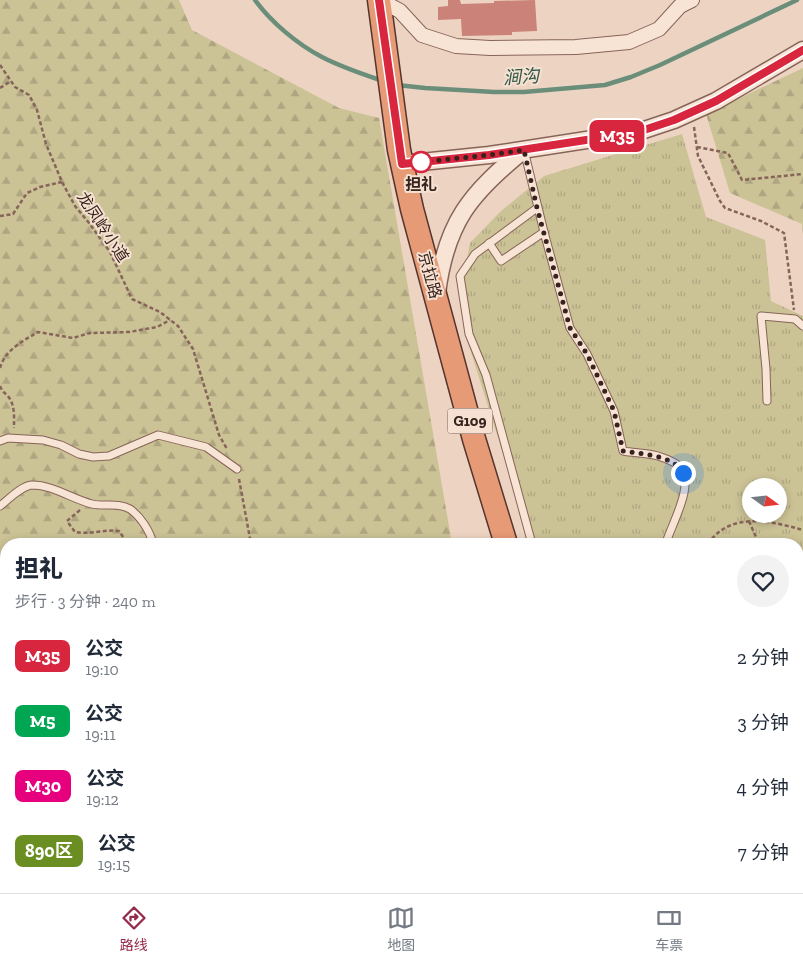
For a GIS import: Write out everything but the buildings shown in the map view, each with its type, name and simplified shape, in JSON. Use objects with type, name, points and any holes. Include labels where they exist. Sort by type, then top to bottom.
[{"type":"highway","name":"京拉路","points":[[380,0],[401,157],[474,439],[504,538]]},
{"type":"street","points":[[380,0],[400,11],[422,35],[456,46],[576,48],[629,42],[659,29],[680,6],[692,0]]},
{"type":"street","points":[[401,157],[489,155],[638,132],[698,109],[739,88],[803,50]]},
{"type":"street","points":[[436,297],[444,254],[452,230],[462,213],[484,184],[524,150]]},
{"type":"lane","points":[[524,150],[537,208],[570,328],[587,354],[614,411],[623,451],[659,456],[680,466],[683,473],[686,483],[684,494],[668,538]]},
{"type":"lane","points":[[530,538],[486,375],[469,334],[460,276],[475,254],[537,208]]},
{"type":"lane","points":[[489,243],[501,261],[544,232]]},
{"type":"lane","points":[[767,401],[761,316],[795,319],[803,326]]},
{"type":"lane","points":[[0,441],[8,438],[43,440],[61,445],[79,454],[93,457],[109,456],[158,435],[206,447],[237,469]]},
{"type":"lane","points":[[0,506],[23,488],[32,485],[47,487],[93,504],[122,506],[132,511],[150,532],[152,538]]},
{"type":"path","name":"龙凤岭小道","points":[[0,64],[15,87],[29,95],[37,110],[46,144],[74,206],[110,252],[132,299],[160,312],[178,326],[194,349],[219,435],[237,469],[250,538]]},
{"type":"path","points":[[0,88],[11,81]]},
{"type":"path","points":[[698,109],[694,128],[698,156],[720,201],[725,208],[761,221],[784,233],[795,319]]},
{"type":"path","points":[[697,147],[728,153],[742,180],[803,174]]},
{"type":"path","points":[[0,216],[13,214],[27,194],[40,187],[62,182]]},
{"type":"path","points":[[0,368],[2,360],[17,345],[38,332],[64,338],[73,338],[90,333],[129,332],[157,327],[170,320]]},
{"type":"path","points":[[0,386],[11,400],[14,415],[14,428],[8,438]]},
{"type":"path","points":[[93,504],[76,512],[67,521],[74,532],[82,534],[110,530],[119,531],[124,538]]},
{"type":"path","points":[[714,538],[720,531],[735,523],[742,522]]},
{"type":"path","points":[[750,523],[756,538]]},
{"type":"path","points":[[779,523],[803,530]]},
{"type":"green space","points":[[0,0],[179,0],[192,30],[339,108],[379,118],[451,538],[0,538]]},
{"type":"green space","points":[[803,68],[803,235],[802,224],[730,193],[706,114]]},
{"type":"green space","points":[[682,134],[706,217],[765,240],[771,301],[803,316],[803,538],[528,538],[464,330],[461,294],[470,243],[501,211],[544,176]]},
{"type":"waterway","name":"涧沟","points":[[255,0],[277,24],[313,52],[329,61],[383,81]]},
{"type":"waterway","name":"涧沟","points":[[397,85],[494,92],[524,92],[605,85],[660,65],[797,0]]},
{"type":"bus line","name":"M35","points":[[379,0],[402,164],[489,155],[638,132],[674,120],[716,101],[803,50]]},
{"type":"place","name":"担礼","points":[[421,162]]},
{"type":"route","points":[[421,162],[524,150],[537,208],[570,328],[587,354],[614,411],[623,451],[659,456],[680,466],[683,473]]}]
